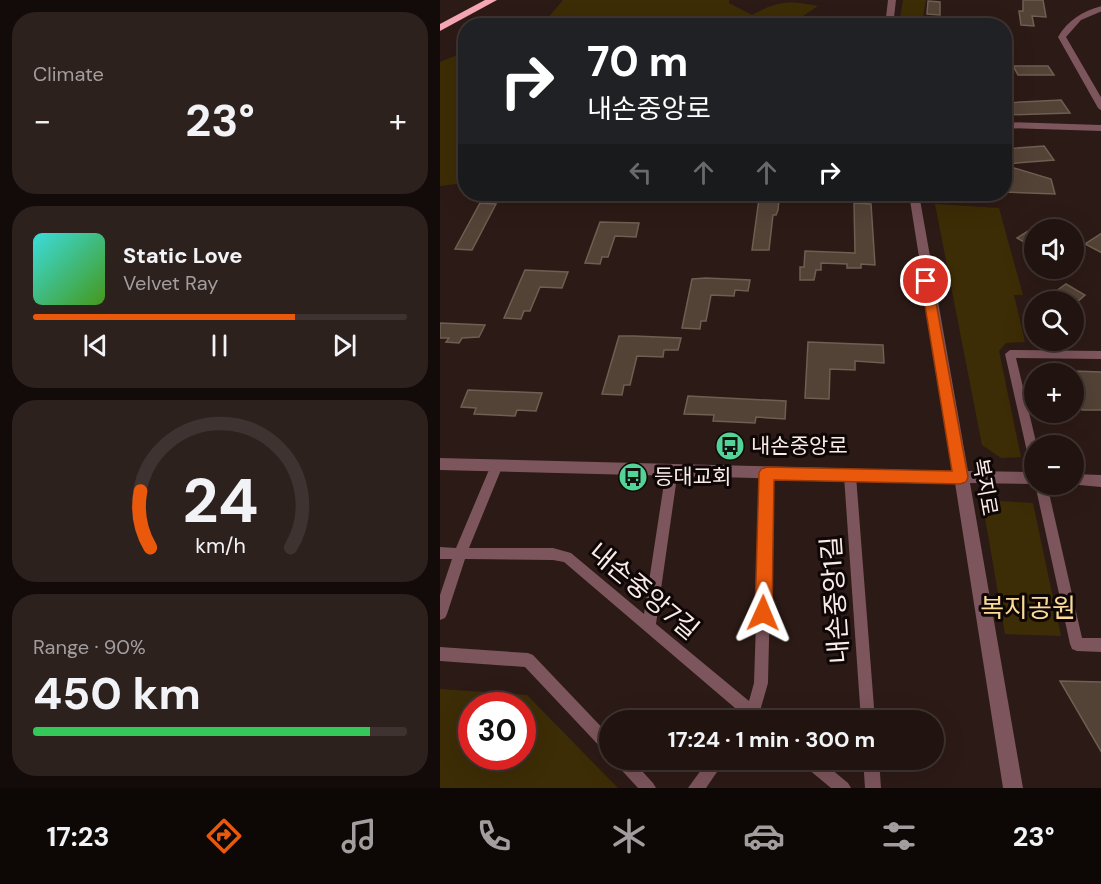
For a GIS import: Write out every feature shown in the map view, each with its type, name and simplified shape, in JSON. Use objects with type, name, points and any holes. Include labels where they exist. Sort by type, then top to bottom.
[{"type":"highway","points":[[459,18],[492,0]]},
{"type":"highway","points":[[440,28],[458,18]]},
{"type":"street","points":[[890,18],[892,0]]},
{"type":"street","points":[[1102,8],[1086,13],[1066,29],[1062,37],[1102,108]]},
{"type":"street","points":[[1012,125],[1102,128]]},
{"type":"street","name":"복지로","points":[[915,201],[1013,788]]},
{"type":"street","points":[[1029,435],[1010,354],[1102,355]]},
{"type":"street","points":[[440,464],[850,476],[1024,478]]},
{"type":"street","points":[[440,614],[460,554],[497,465]]},
{"type":"street","points":[[649,627],[672,470]]},
{"type":"street","points":[[755,710],[761,683],[767,473]]},
{"type":"street","name":"내손중앙1길","points":[[850,476],[867,710]]},
{"type":"street","points":[[1084,480],[1102,481]]},
{"type":"street","points":[[1043,495],[1077,644],[1102,645]]},
{"type":"street","name":"내손중앙7길","points":[[440,553],[553,554],[567,557],[744,710]]},
{"type":"street","points":[[440,654],[528,660],[599,735]]},
{"type":"street","points":[[631,770],[648,788]]},
{"type":"street","points":[[696,788],[710,770]]},
{"type":"street","points":[[821,770],[843,788]]},
{"type":"street","points":[[872,770],[873,788]]},
{"type":"green space","points":[[563,0],[729,0],[729,3],[752,15],[776,4],[799,3],[818,6],[800,18],[548,18]]},
{"type":"green space","points":[[903,0],[926,0],[923,18],[900,18]]},
{"type":"green space","points":[[458,55],[458,184],[440,186],[440,62]]},
{"type":"green space","points":[[935,204],[999,208],[1023,295],[1014,295],[1024,342],[1006,343],[999,351],[1021,457],[1001,458],[982,445]]},
{"type":"green space","name":"복지공원","points":[[982,500],[1033,503],[1061,636],[1005,634]]},
{"type":"green space","points":[[440,689],[484,692],[458,692],[458,770],[536,770],[536,704],[618,788],[440,788]]},
{"type":"building","points":[[1023,0],[1043,0],[1046,17],[1032,16],[1034,26],[1021,25],[1019,11],[1023,11]]},
{"type":"building","points":[[928,1],[940,2],[940,15],[927,14]]},
{"type":"building","points":[[1013,66],[1048,66],[1054,75],[1018,75]]},
{"type":"building","points":[[1061,100],[1070,113],[1012,115],[1012,103]]},
{"type":"building","points":[[1044,146],[1054,160],[1012,163],[1012,148]]},
{"type":"building","points":[[1012,167],[1051,179],[1055,194],[1012,192]]},
{"type":"building","points":[[759,201],[779,201],[776,215],[773,215],[769,250],[752,250]]},
{"type":"building","points":[[480,203],[496,204],[472,250],[455,249]]},
{"type":"building","points":[[854,203],[871,204],[875,265],[861,264],[861,268],[847,268],[847,264],[821,263],[821,270],[816,270],[814,280],[800,280],[800,267],[804,267],[805,251],[855,253]]},
{"type":"building","points":[[600,222],[639,223],[636,237],[615,236],[608,257],[602,257],[600,264],[585,263]]},
{"type":"building","points":[[1102,233],[1102,253],[1085,244]]},
{"type":"building","points":[[1024,234],[1024,242],[1017,238]]},
{"type":"building","points":[[525,270],[568,272],[562,288],[540,287],[530,311],[524,311],[521,319],[504,318]]},
{"type":"building","points":[[692,279],[750,280],[748,291],[735,290],[734,296],[711,295],[706,321],[701,321],[700,329],[682,328]]},
{"type":"building","points":[[1066,284],[1078,291],[1056,291]]},
{"type":"building","points":[[440,323],[485,325],[479,337],[462,338],[459,343],[446,342],[449,338],[440,338]]},
{"type":"building","points":[[619,336],[681,338],[678,350],[664,350],[663,357],[637,356],[630,385],[624,385],[622,395],[602,394]]},
{"type":"building","points":[[808,342],[883,345],[884,363],[855,361],[855,370],[830,369],[829,399],[805,398]]},
{"type":"building","points":[[1084,371],[1102,372],[1102,410],[1084,410]]},
{"type":"building","points":[[468,390],[542,393],[536,411],[517,410],[515,416],[474,414],[476,408],[461,407]]},
{"type":"building","points":[[688,396],[786,401],[785,419],[756,417],[755,423],[713,421],[714,415],[684,414]]},
{"type":"building","points":[[1060,681],[1102,682],[1102,753]]},
{"type":"place","name":"내손중앙로","points":[[730,446]]},
{"type":"place","name":"등대교회","points":[[633,477]]},
{"type":"route","points":[[763,613],[767,473],[960,477],[926,281]]}]
